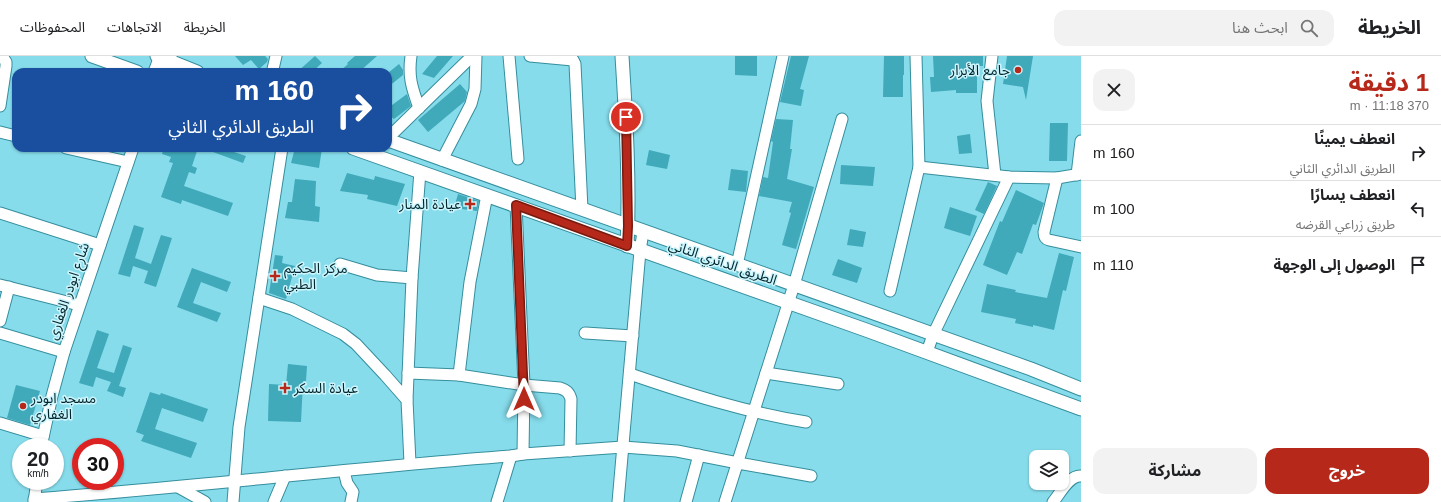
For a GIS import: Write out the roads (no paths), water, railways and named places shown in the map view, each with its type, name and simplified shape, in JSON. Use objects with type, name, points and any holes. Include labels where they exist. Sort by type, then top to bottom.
[{"type":"main road","points":[[92,56],[126,68]]},
{"type":"main road","points":[[183,56],[193,68]]},
{"type":"main road","points":[[622,56],[627,133],[627,246]]},
{"type":"main road","points":[[164,60],[187,68]]},
{"type":"main road","name":"الطريق الدائري الثاني","points":[[392,141],[442,160],[1031,369],[1081,389]]},
{"type":"main road","name":"الطريق الدائري الثاني","points":[[365,152],[516,205],[640,251],[788,302],[1081,409]]},
{"type":"street","points":[[0,106],[6,66],[6,62],[2,56]]},
{"type":"street","points":[[273,68],[276,56]]},
{"type":"street","points":[[411,56],[409,74],[410,82],[420,108]]},
{"type":"street","points":[[392,135],[472,56]]},
{"type":"street","points":[[442,160],[473,100],[475,89],[476,56]]},
{"type":"street","points":[[509,56],[518,159]]},
{"type":"street","points":[[530,56],[573,60],[575,64],[582,209]]},
{"type":"street","points":[[736,265],[782,56]]},
{"type":"street","points":[[890,291],[919,167],[916,56]]},
{"type":"street","points":[[992,56],[987,101],[995,175]]},
{"type":"street","points":[[157,68],[164,60]]},
{"type":"street","points":[[725,502],[794,285],[842,119]]},
{"type":"street","points":[[0,132],[12,135]]},
{"type":"street","points":[[919,167],[1009,177],[1057,178],[1079,175],[1081,141]]},
{"type":"street","points":[[84,152],[128,162]]},
{"type":"street","name":"شارع ابودر الغفاري","points":[[43,438],[64,352],[132,152]]},
{"type":"street","points":[[233,502],[236,481],[236,454],[239,427],[282,152]]},
{"type":"street","points":[[410,463],[407,400],[412,278],[420,171]]},
{"type":"street","points":[[926,352],[1009,177]]},
{"type":"street","points":[[1057,178],[1044,236],[1049,240],[1081,247]]},
{"type":"street","points":[[459,375],[470,282],[487,195]]},
{"type":"street","points":[[516,205],[524,385],[522,454]]},
{"type":"street","points":[[0,213],[100,246]]},
{"type":"street","points":[[618,502],[640,251],[644,232]]},
{"type":"street","points":[[340,264],[377,275],[412,278]]},
{"type":"street","points":[[0,321],[5,286],[79,305]]},
{"type":"street","points":[[259,298],[292,309],[343,334],[356,344],[407,400]]},
{"type":"street","points":[[0,333],[64,352]]},
{"type":"street","points":[[585,333],[633,336]]},
{"type":"street","points":[[408,373],[459,375],[524,385],[560,388],[569,393],[571,399],[570,451]]},
{"type":"street","points":[[766,373],[838,384]]},
{"type":"street","points":[[630,374],[688,394],[754,412],[806,422]]},
{"type":"street","points":[[0,424],[33,438]]},
{"type":"street","points":[[36,490],[34,501],[72,499],[410,463],[623,448],[677,451],[811,476]]},
{"type":"street","points":[[686,502],[699,455]]},
{"type":"street","points":[[497,502],[511,456]]},
{"type":"street","points":[[344,471],[346,481],[353,492],[351,502]]},
{"type":"street","points":[[274,502],[284,476]]},
{"type":"street","points":[[1053,502],[1070,480],[1074,477],[1081,476]]},
{"type":"street","points":[[178,487],[205,502]]},
{"type":"place","name":"جامع الأبرار","points":[[1018,70]]},
{"type":"place","name":"عيادة المنار","points":[[470,204]]},
{"type":"place","name":"مركز الحكيم الطبي","points":[[275,276]]},
{"type":"place","name":"عيادة السكر","points":[[285,388]]},
{"type":"place","name":"مسجد ابودر الغفاري","points":[[23,406]]}]
